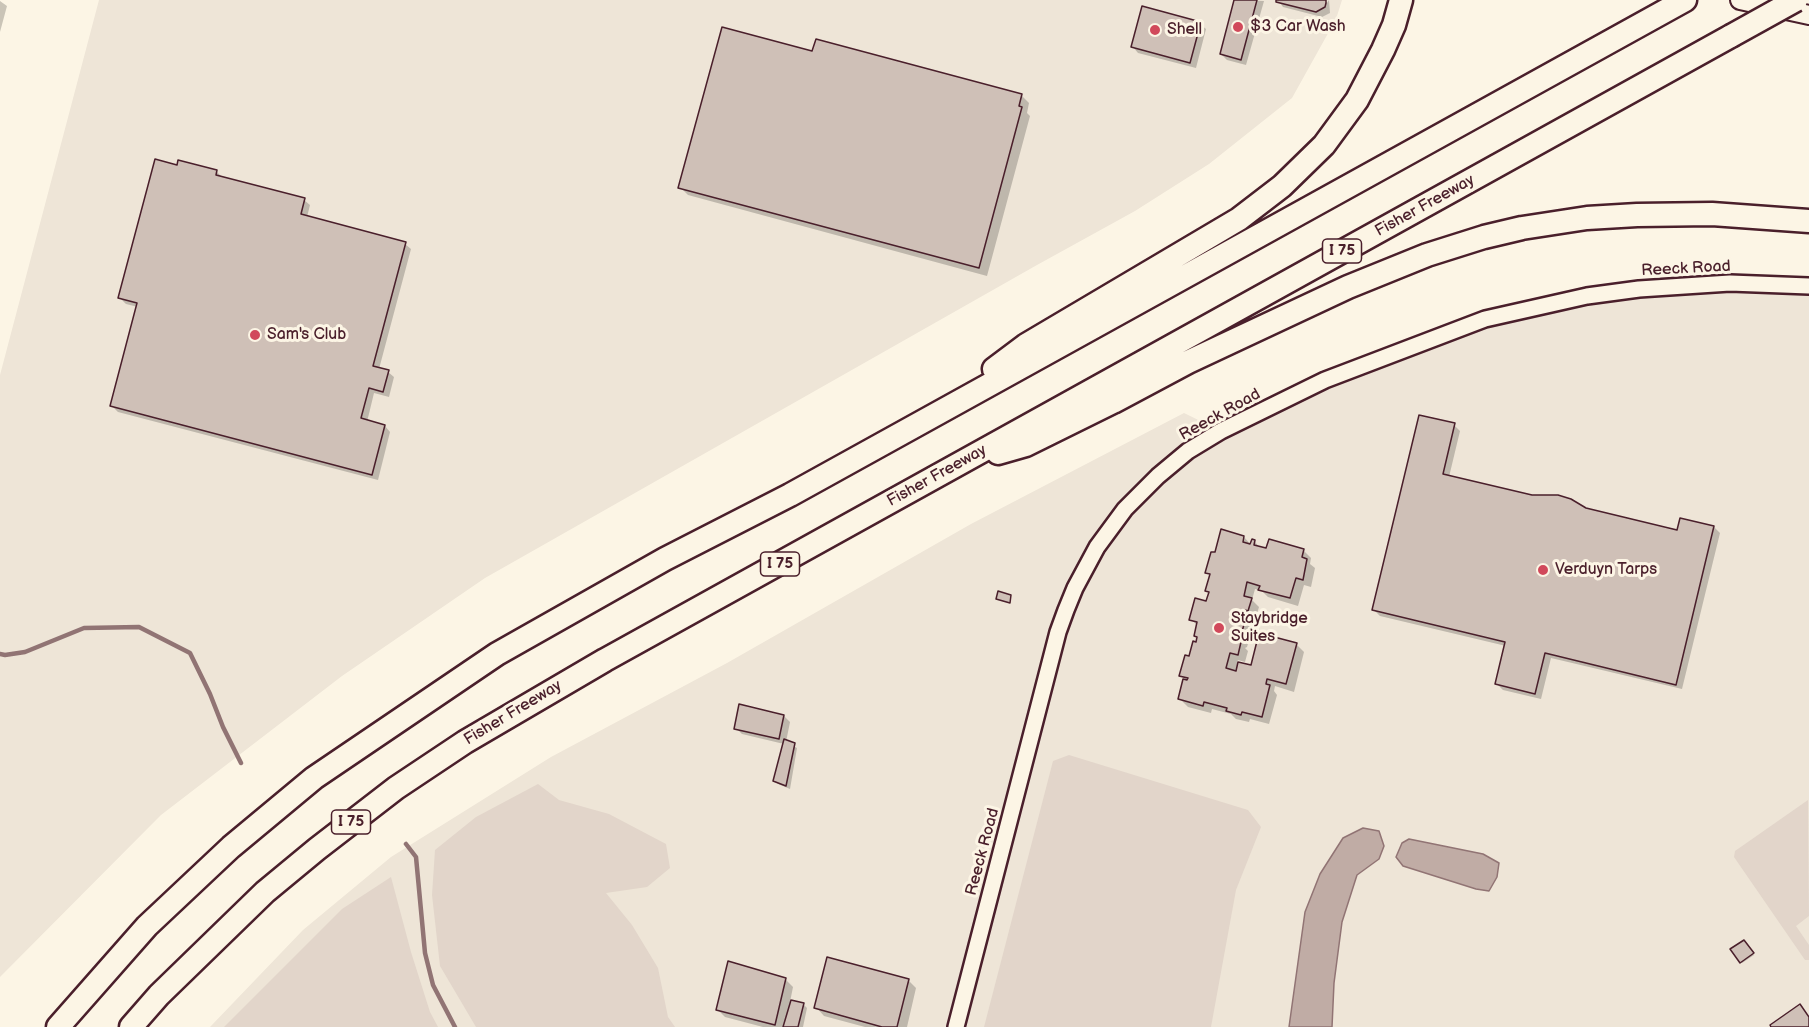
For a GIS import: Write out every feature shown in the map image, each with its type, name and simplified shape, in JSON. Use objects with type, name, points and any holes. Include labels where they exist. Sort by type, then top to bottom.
[{"type":"highway","points":[[932,416],[1026,345],[1215,234],[1282,186],[1324,145],[1357,100],[1394,25],[1401,0]]},
{"type":"highway","points":[[58,1027],[114,962],[194,880],[231,847],[324,771],[497,654],[665,559],[790,495],[1685,0]]},
{"type":"highway","name":"Fisher Freeway","points":[[132,1027],[159,995],[265,892],[316,849],[396,788],[465,742],[566,682],[1796,0]]},
{"type":"highway","points":[[954,467],[1026,445],[1188,362],[1348,287],[1427,255],[1484,237],[1544,225],[1637,214],[1712,214],[1809,221]]},
{"type":"main road","points":[[1740,0],[1809,15]]},
{"type":"street","name":"Reeck Road","points":[[956,1027],[1066,610],[1097,547],[1125,509],[1158,476],[1188,452],[1221,431],[1325,380],[1485,319],[1566,300],[1639,289],[1730,283],[1809,286]]},
{"type":"shaded area","points":[[99,0],[1342,0],[1336,19],[1292,98],[1209,164],[1135,211],[485,578],[342,676],[161,815],[0,977],[0,375]]},
{"type":"shaded area","points":[[1809,286],[1809,1027],[210,1027],[303,930],[391,857],[551,757],[727,663],[971,524],[1184,413],[1221,431],[1401,349],[1587,296]]},
{"type":"shaded area","points":[[1069,755],[1248,810],[1261,827],[1236,890],[1211,1027],[984,1027],[1053,761]]},
{"type":"shaded area","points":[[538,784],[559,800],[609,814],[666,844],[670,868],[647,887],[606,893],[632,925],[658,968],[668,1017],[675,1027],[476,1027],[440,966],[432,895],[435,850],[476,817]]},
{"type":"shaded area","points":[[1808,800],[1809,916],[1796,926],[1809,945],[1809,960],[1805,960],[1734,857],[1735,851]]},
{"type":"shaded area","points":[[1363,828],[1379,831],[1384,846],[1379,859],[1357,875],[1342,922],[1334,983],[1332,1027],[1289,1027],[1305,912],[1320,874],[1343,838]]},
{"type":"shaded area","points":[[1409,839],[1483,854],[1499,863],[1497,877],[1489,891],[1403,866],[1396,857],[1402,843]]},
{"type":"shaded area","points":[[391,877],[411,952],[430,1012],[438,1027],[224,1027],[342,909]]},
{"type":"building","name":"$3 Car Wash","points":[[1234,0],[1257,0],[1241,60],[1220,54]]},
{"type":"building","points":[[1276,0],[1326,0],[1326,3],[1325,7],[1316,12],[1276,2]]},
{"type":"building","points":[[1142,6],[1201,22],[1190,63],[1131,47]]},
{"type":"building","points":[[722,27],[812,51],[816,39],[1022,94],[1019,106],[1022,107],[979,268],[678,188]]},
{"type":"building","name":"Sam's Club","points":[[155,159],[177,165],[178,160],[217,170],[216,175],[305,198],[301,214],[406,242],[373,366],[389,370],[383,392],[369,388],[361,418],[385,425],[372,475],[110,406],[137,303],[118,298]]},
{"type":"building","name":"Verduyn Tarps","points":[[1419,415],[1455,423],[1443,474],[1532,495],[1558,495],[1571,499],[1586,508],[1677,530],[1680,518],[1714,526],[1676,685],[1545,653],[1535,694],[1495,684],[1505,642],[1372,610]]},
{"type":"building","name":"Staybridge Suites","points":[[1221,529],[1244,536],[1243,542],[1250,544],[1252,539],[1255,540],[1254,545],[1266,548],[1269,539],[1304,549],[1302,557],[1307,559],[1303,580],[1296,578],[1290,598],[1258,590],[1260,586],[1247,582],[1244,596],[1252,598],[1248,611],[1245,610],[1247,612],[1240,640],[1235,640],[1241,642],[1238,655],[1230,653],[1226,668],[1236,671],[1238,662],[1251,665],[1259,633],[1297,643],[1286,684],[1267,679],[1266,684],[1270,685],[1262,717],[1242,712],[1241,715],[1226,711],[1227,708],[1204,702],[1203,706],[1178,699],[1183,679],[1188,678],[1179,676],[1185,655],[1189,656],[1193,641],[1196,642],[1197,637],[1194,636],[1197,622],[1189,620],[1195,598],[1206,601],[1209,592],[1205,591],[1210,574],[1205,573],[1211,552],[1215,552]]},
{"type":"building","points":[[998,591],[1011,595],[1010,603],[996,599]]},
{"type":"building","points":[[739,704],[784,715],[779,739],[734,729]]},
{"type":"building","points":[[784,739],[795,743],[786,786],[773,781]]},
{"type":"building","points":[[1744,940],[1754,953],[1740,963],[1730,949]]},
{"type":"building","points":[[827,957],[909,979],[897,1027],[882,1027],[814,1008]]},
{"type":"building","points":[[728,961],[786,978],[775,1025],[716,1010]]},
{"type":"building","points":[[791,1000],[804,1003],[798,1027],[783,1027]]},
{"type":"building","points":[[1800,1004],[1809,1017],[1809,1027],[1771,1027],[1770,1025]]},
{"type":"waterway","points":[[0,654],[25,652],[84,628],[139,627],[190,653],[241,763]]},
{"type":"waterway","points":[[406,844],[416,857],[425,953],[433,985],[455,1027]]},
{"type":"place","name":"$3 Car Wash","points":[[1238,27]]},
{"type":"place","name":"Shell","points":[[1155,30]]},
{"type":"place","name":"Sam's Club","points":[[255,335]]},
{"type":"place","name":"Verduyn Tarps","points":[[1543,570]]},
{"type":"place","name":"Staybridge Suites","points":[[1219,628]]}]
